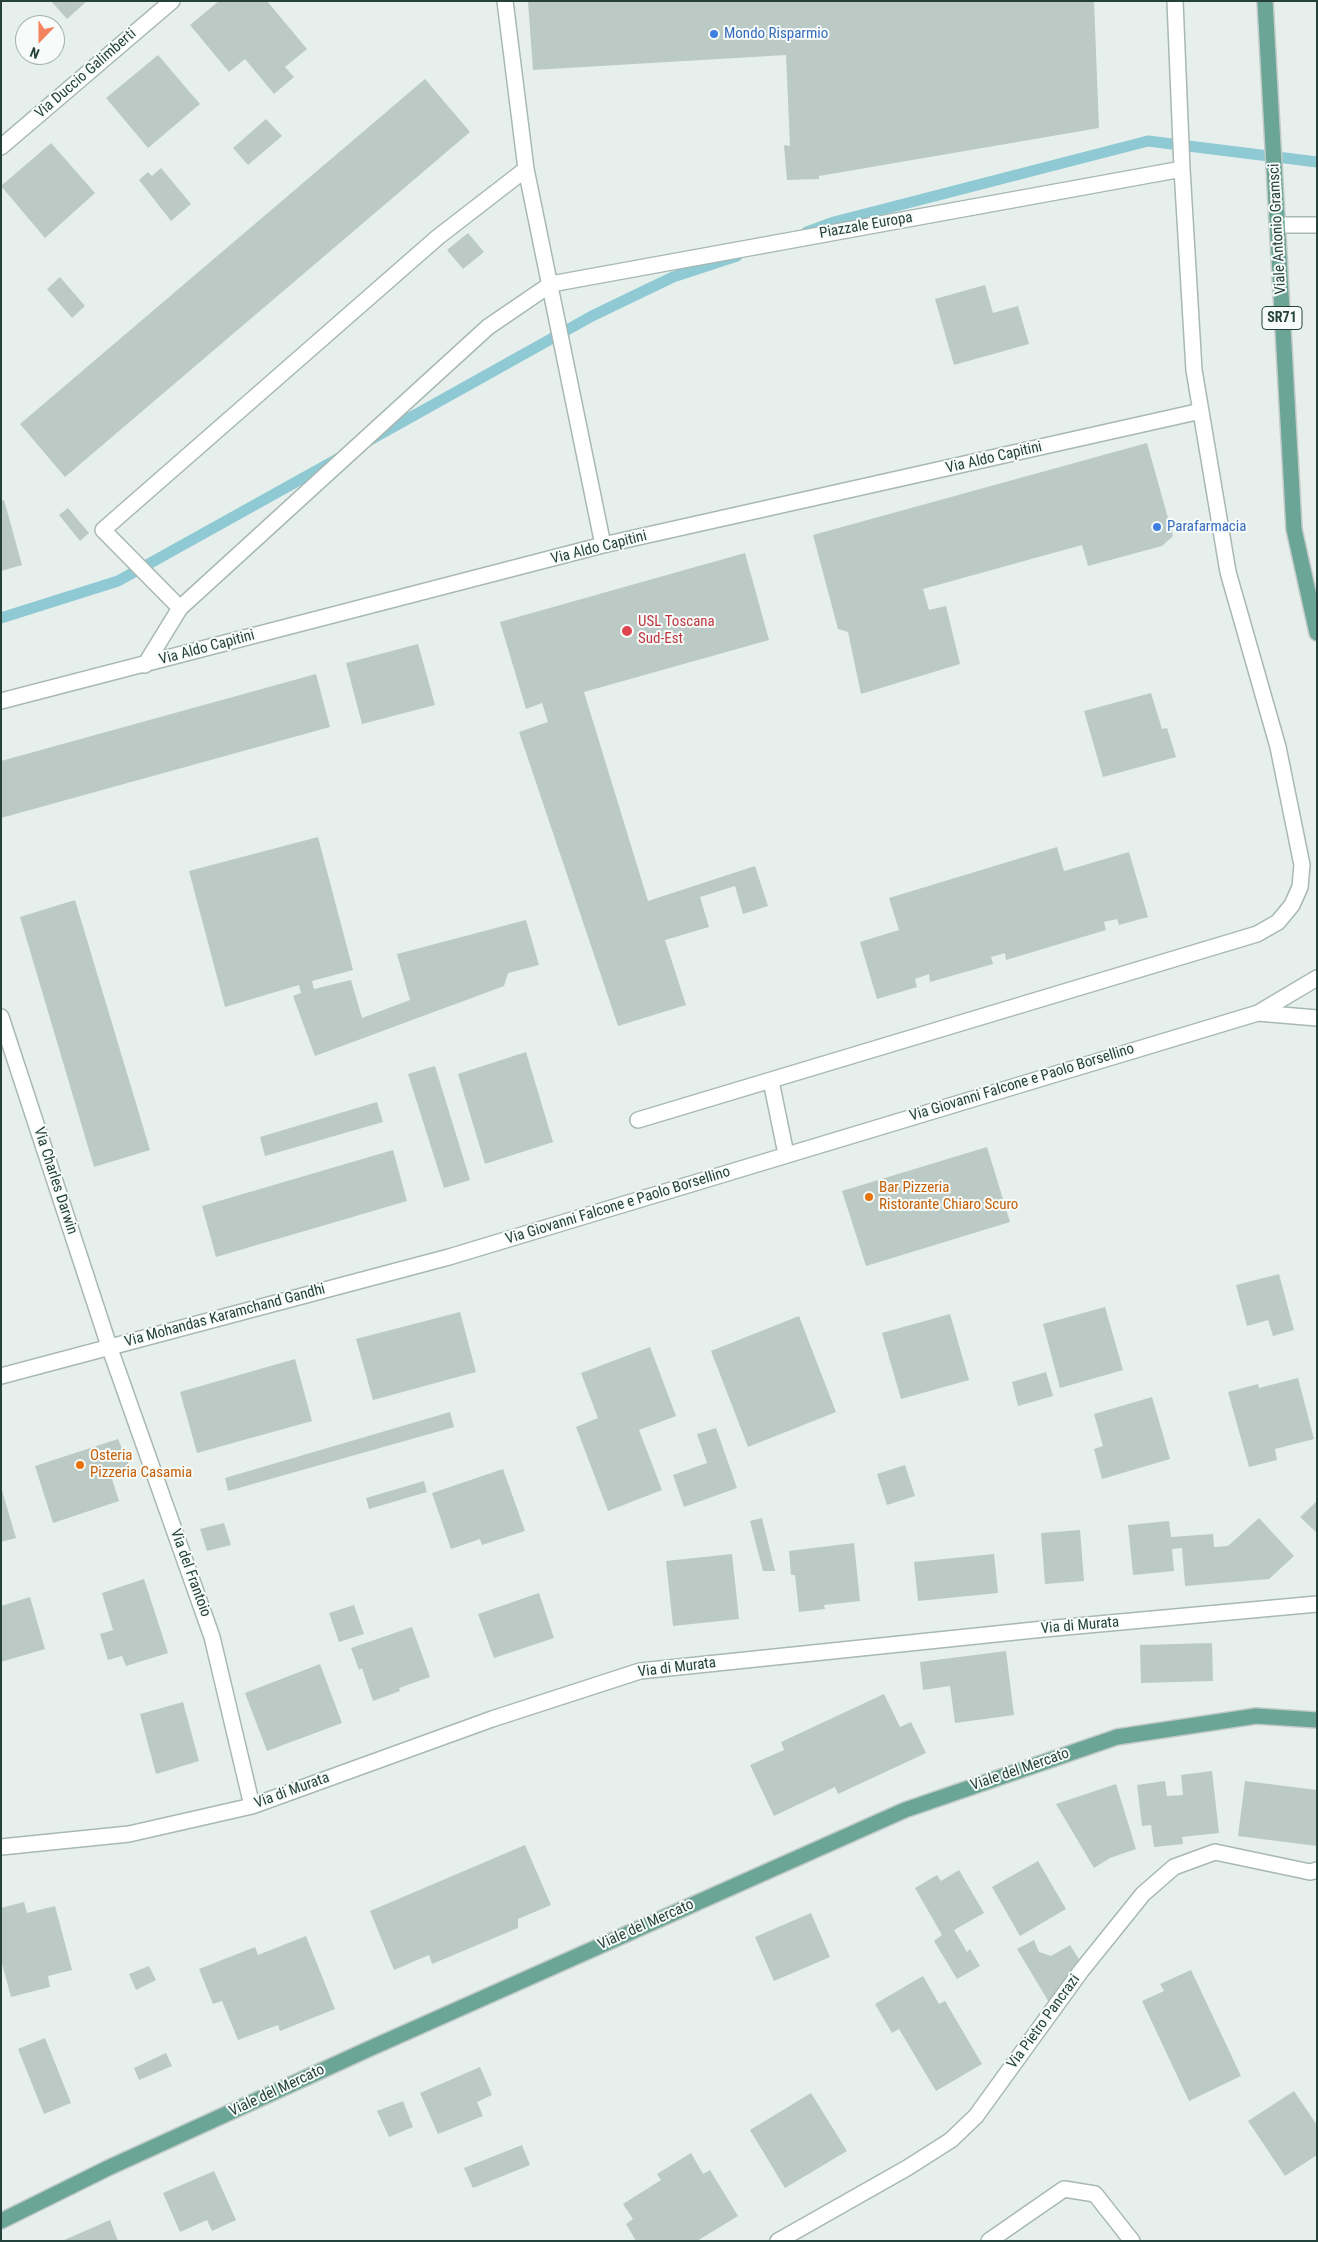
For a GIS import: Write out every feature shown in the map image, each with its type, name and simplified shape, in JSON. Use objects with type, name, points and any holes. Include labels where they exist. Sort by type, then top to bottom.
[{"type":"main road","name":"Viale Antonio Gramsci","points":[[1265,1],[1294,529],[1317,633]]},
{"type":"main road","name":"Viale del Mercato","points":[[1,2221],[108,2168],[371,2048],[905,1810],[1117,1737],[1256,1716],[1317,1720]]},
{"type":"street","name":"Via Duccio Galimberti","points":[[1,147],[172,1]]},
{"type":"street","points":[[505,1],[526,169],[603,545]]},
{"type":"street","points":[[638,1120],[1257,934],[1278,922],[1292,906],[1300,887],[1302,865],[1278,747],[1228,572],[1194,370],[1182,168],[1175,1]]},
{"type":"street","name":"Piazzale Europa","points":[[551,284],[1182,168]]},
{"type":"street","points":[[180,608],[103,530],[438,237],[526,169]]},
{"type":"street","points":[[1278,225],[1317,225]]},
{"type":"street","points":[[145,665],[180,608],[488,326],[551,284]]},
{"type":"street","name":"Via Aldo Capitini","points":[[1,701],[603,545],[1201,411]]},
{"type":"street","name":"Via Giovanni Falcone e Paolo Borsellino","points":[[449,1257],[1258,1013],[1317,978]]},
{"type":"street","name":"Via Giovanni Falcone e Paolo Borsellino","points":[[1258,1013],[1317,1018]]},
{"type":"street","name":"Via Charles Darwin","points":[[1,1017],[109,1346]]},
{"type":"street","points":[[771,1081],[786,1154]]},
{"type":"street","name":"Via Mohandas Karamchand Gandhi","points":[[1,1376],[449,1257]]},
{"type":"street","name":"Via del Frantoio","points":[[109,1346],[212,1637],[252,1806]]},
{"type":"street","name":"Via di Murata","points":[[1,1847],[129,1834],[252,1806],[492,1719],[640,1672],[1044,1629],[1317,1604]]},
{"type":"street","name":"Via Pietro Pancrazi","points":[[778,2241],[907,2168],[951,2140],[976,2116],[1081,1970],[1143,1894],[1174,1867],[1215,1852],[1310,1872],[1317,1870]]},
{"type":"street","points":[[989,2241],[1064,2189],[1095,2194],[1132,2241]]},
{"type":"building","points":[[51,1],[87,1],[67,19]]},
{"type":"building","points":[[219,1],[267,1],[307,49],[285,67],[294,77],[274,94],[245,59],[229,72],[190,25]]},
{"type":"building","points":[[1094,1],[1099,128],[819,176],[819,179],[787,180],[784,145],[790,146],[786,55],[533,70],[528,2]]},
{"type":"building","points":[[158,55],[200,104],[148,148],[106,98]]},
{"type":"building","points":[[425,79],[470,132],[65,477],[20,424]]},
{"type":"building","points":[[266,119],[282,136],[248,165],[233,148]]},
{"type":"building","points":[[51,143],[95,193],[45,238],[1,186]]},
{"type":"building","points":[[161,168],[191,204],[171,221],[139,180],[148,172],[152,176]]},
{"type":"building","points":[[468,233],[484,252],[463,269],[447,250]]},
{"type":"building","points":[[60,277],[85,306],[72,318],[47,289]]},
{"type":"building","points":[[985,285],[993,313],[1018,306],[1029,344],[954,365],[935,299]]},
{"type":"building","points":[[1147,443],[1173,536],[1162,546],[1088,566],[1082,545],[923,589],[929,610],[946,606],[960,664],[861,694],[848,632],[838,629],[813,535]]},
{"type":"building","points":[[4,500],[22,565],[1,571],[1,501]]},
{"type":"building","points":[[68,508],[89,533],[80,541],[59,515]]},
{"type":"building","points":[[745,553],[769,640],[584,692],[648,901],[755,866],[768,906],[743,914],[735,886],[700,897],[709,927],[665,940],[686,1005],[618,1026],[519,732],[548,722],[542,703],[526,709],[500,622]]},
{"type":"building","points":[[418,644],[435,705],[362,724],[346,663]]},
{"type":"building","points":[[316,674],[330,727],[1,818],[1,761]]},
{"type":"building","points":[[1151,693],[1162,729],[1167,728],[1176,757],[1103,777],[1084,711]]},
{"type":"building","points":[[318,837],[353,970],[312,981],[314,989],[351,980],[362,1018],[410,1000],[397,954],[526,920],[539,965],[508,973],[504,986],[315,1056],[293,996],[301,993],[299,985],[225,1007],[189,871]]},
{"type":"building","points":[[1057,847],[1064,871],[1129,852],[1148,917],[1119,925],[1117,919],[1104,922],[1106,930],[1006,960],[1005,953],[991,957],[993,964],[930,982],[929,974],[915,979],[917,987],[877,999],[860,942],[899,930],[889,898]]},
{"type":"building","points":[[75,900],[150,1150],[94,1167],[20,917]]},
{"type":"building","points":[[526,1052],[553,1142],[485,1164],[458,1074]]},
{"type":"building","points":[[435,1066],[470,1180],[444,1188],[408,1074]]},
{"type":"building","points":[[377,1102],[383,1122],[265,1156],[260,1137]]},
{"type":"building","points":[[987,1147],[1010,1222],[866,1266],[842,1191]]},
{"type":"building","points":[[393,1150],[407,1201],[216,1257],[202,1206]]},
{"type":"building","points":[[1279,1274],[1294,1330],[1273,1336],[1268,1320],[1247,1326],[1236,1285]]},
{"type":"building","points":[[1105,1307],[1123,1370],[1060,1388],[1043,1324]]},
{"type":"building","points":[[460,1312],[476,1372],[373,1400],[356,1339]]},
{"type":"building","points":[[950,1314],[969,1380],[901,1399],[882,1333]]},
{"type":"building","points":[[799,1316],[836,1412],[748,1447],[711,1351]]},
{"type":"building","points":[[650,1347],[676,1416],[639,1430],[662,1490],[608,1511],[576,1427],[598,1418],[581,1373]]},
{"type":"building","points":[[295,1359],[312,1421],[197,1453],[180,1392]]},
{"type":"building","points":[[1046,1372],[1053,1396],[1018,1406],[1012,1382]]},
{"type":"building","points":[[1298,1378],[1314,1439],[1275,1449],[1277,1460],[1249,1467],[1228,1392],[1258,1384],[1259,1388]]},
{"type":"building","points":[[1152,1397],[1170,1459],[1102,1479],[1094,1449],[1103,1446],[1094,1414]]},
{"type":"building","points":[[450,1412],[454,1427],[228,1491],[225,1478]]},
{"type":"building","points":[[716,1428],[737,1488],[684,1507],[673,1475],[707,1463],[697,1434]]},
{"type":"building","points":[[118,1439],[130,1468],[111,1476],[119,1501],[53,1523],[35,1466]]},
{"type":"building","points":[[905,1465],[915,1496],[887,1505],[877,1474]]},
{"type":"building","points":[[503,1469],[525,1531],[482,1545],[480,1539],[451,1549],[432,1493]]},
{"type":"building","points":[[424,1481],[427,1492],[369,1509],[366,1498]]},
{"type":"building","points":[[1,1487],[16,1538],[1,1542]]},
{"type":"building","points":[[1317,1501],[1317,1533],[1300,1517]]},
{"type":"building","points":[[762,1518],[775,1571],[763,1571],[750,1521]]},
{"type":"building","points":[[1259,1518],[1294,1556],[1269,1579],[1185,1586],[1182,1548],[1172,1549],[1174,1571],[1133,1575],[1128,1525],[1169,1521],[1171,1537],[1213,1534],[1214,1547],[1228,1546]]},
{"type":"building","points":[[224,1523],[231,1545],[207,1551],[200,1529]]},
{"type":"building","points":[[1080,1530],[1084,1581],[1045,1584],[1041,1533]]},
{"type":"building","points":[[854,1543],[860,1601],[824,1605],[825,1609],[799,1612],[795,1575],[791,1575],[789,1551]]},
{"type":"building","points":[[732,1554],[739,1619],[673,1626],[666,1561]]},
{"type":"building","points":[[994,1554],[998,1593],[918,1601],[914,1562]]},
{"type":"building","points":[[144,1579],[168,1653],[126,1666],[122,1656],[108,1660],[100,1634],[113,1630],[102,1593]]},
{"type":"building","points":[[539,1593],[554,1638],[494,1658],[478,1614]]},
{"type":"building","points":[[30,1597],[45,1649],[1,1662],[1,1606]]},
{"type":"building","points":[[354,1605],[364,1634],[339,1642],[329,1613]]},
{"type":"building","points":[[412,1627],[430,1677],[399,1688],[400,1691],[373,1701],[362,1668],[359,1670],[351,1648]]},
{"type":"building","points":[[1212,1643],[1213,1681],[1141,1683],[1140,1645]]},
{"type":"building","points":[[1006,1651],[1014,1715],[955,1723],[950,1686],[923,1690],[920,1662]]},
{"type":"building","points":[[320,1664],[342,1723],[267,1751],[245,1693]]},
{"type":"building","points":[[884,1694],[900,1727],[911,1722],[926,1753],[838,1794],[835,1787],[774,1816],[750,1765],[784,1750],[781,1742]]},
{"type":"building","points":[[183,1702],[199,1761],[156,1774],[140,1714]]},
{"type":"building","points":[[1212,1771],[1219,1833],[1182,1837],[1183,1844],[1154,1847],[1151,1825],[1142,1826],[1137,1785],[1165,1781],[1167,1796],[1183,1795],[1181,1775]]},
{"type":"building","points":[[1245,1781],[1317,1790],[1317,1846],[1238,1836]]},
{"type":"building","points":[[1116,1784],[1136,1849],[1110,1858],[1094,1868],[1056,1804]]},
{"type":"building","points":[[525,1845],[551,1905],[518,1919],[518,1928],[432,1964],[429,1955],[394,1970],[370,1911]]},
{"type":"building","points":[[1038,1861],[1066,1909],[1020,1936],[992,1887]]},
{"type":"building","points":[[959,1870],[984,1913],[954,1930],[967,1952],[970,1949],[980,1966],[957,1979],[934,1941],[942,1935],[915,1888],[937,1875],[941,1881]]},
{"type":"building","points":[[24,1902],[27,1913],[55,1906],[72,1970],[48,1976],[50,1987],[11,1997],[1,1960],[1,1908]]},
{"type":"building","points":[[811,1913],[830,1957],[774,1981],[755,1937]]},
{"type":"building","points":[[306,1936],[335,2009],[280,2031],[278,2025],[238,2040],[222,2001],[213,2004],[199,1969],[255,1947],[258,1955]]},
{"type":"building","points":[[1034,1940],[1039,1952],[1051,1956],[1070,1945],[1079,1959],[1050,2004],[1017,1949]]},
{"type":"building","points":[[149,1966],[156,1980],[136,1990],[129,1974]]},
{"type":"building","points":[[1191,1970],[1241,2076],[1189,2101],[1142,2001],[1164,1991],[1160,1984]]},
{"type":"building","points":[[923,1976],[939,2004],[945,2001],[982,2064],[936,2091],[899,2029],[892,2033],[875,2004]]},
{"type":"building","points":[[45,2038],[71,2103],[44,2114],[18,2049]]},
{"type":"building","points":[[166,2053],[172,2066],[139,2080],[134,2068]]},
{"type":"building","points":[[480,2067],[492,2095],[477,2102],[483,2116],[438,2134],[420,2093]]},
{"type":"building","points":[[1294,2091],[1317,2125],[1317,2155],[1285,2176],[1248,2121]]},
{"type":"building","points":[[811,2093],[847,2151],[785,2188],[750,2130]]},
{"type":"building","points":[[403,2101],[413,2127],[389,2137],[377,2111]]},
{"type":"building","points":[[522,2145],[530,2165],[473,2188],[464,2168]]},
{"type":"building","points":[[691,2153],[703,2174],[710,2170],[738,2216],[697,2241],[636,2241],[626,2224],[633,2219],[623,2204],[661,2180],[657,2174]]},
{"type":"building","points":[[214,2171],[236,2220],[212,2231],[207,2220],[180,2232],[163,2193]]},
{"type":"building","points":[[110,2220],[118,2241],[62,2241]]},
{"type":"waterway","points":[[807,232],[834,222],[1148,141],[1317,162]]},
{"type":"waterway","points":[[370,440],[592,316],[673,277],[737,256]]},
{"type":"waterway","points":[[1,618],[118,581],[339,458]]},
{"type":"place","name":"Mondo Risparmio","points":[[714,34]]},
{"type":"place","name":"Parafarmacia","points":[[1157,527]]},
{"type":"place","name":"USL Toscana Sud-Est","points":[[627,631]]},
{"type":"place","name":"Bar Pizzeria Ristorante Chiaro Scuro","points":[[869,1197]]},
{"type":"place","name":"Osteria Pizzeria Casamia","points":[[80,1465]]}]
